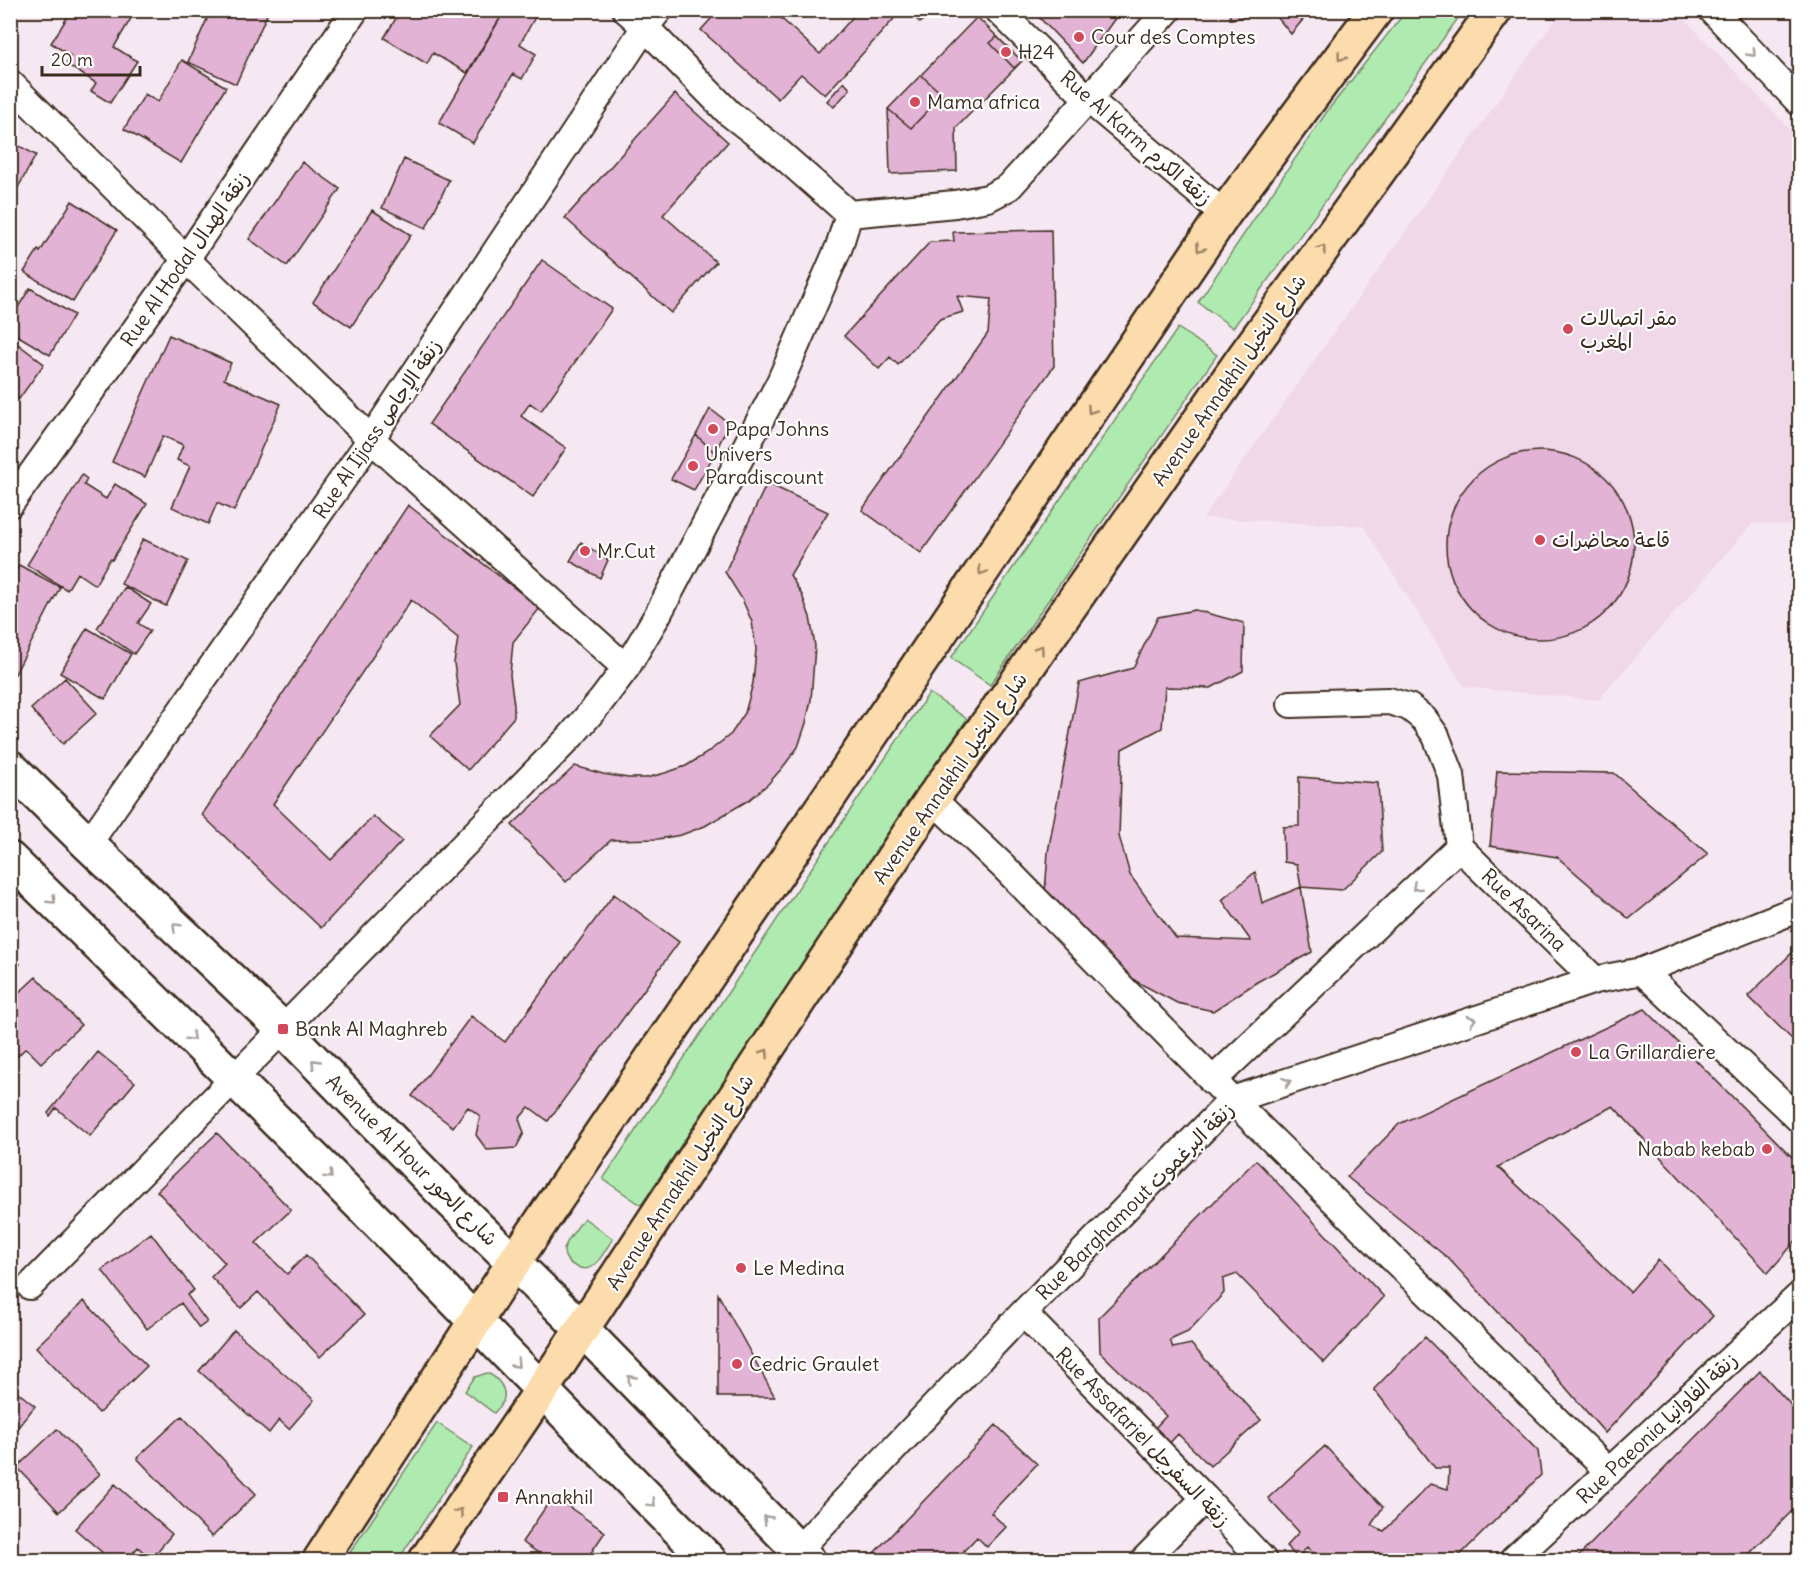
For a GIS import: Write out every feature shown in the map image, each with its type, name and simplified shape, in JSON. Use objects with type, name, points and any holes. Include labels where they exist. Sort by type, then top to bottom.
[{"type":"main road","points":[[320,1560],[514,1262],[1224,214],[1376,10]]},
{"type":"main road","name":"Avenue Annakhil شارع النخيل","points":[[426,1560],[541,1391],[932,799],[996,712],[1244,357],[1495,10]]},
{"type":"street","name":"Rue Al Hodal زنقة الهدال","points":[[10,504],[186,259],[355,10]]},
{"type":"street","points":[[626,10],[652,19],[729,112],[773,147],[849,214],[933,207],[988,198],[1009,187],[1168,10]]},
{"type":"street","name":"Rue Al Karm زنقة الكرم","points":[[998,10],[1088,99],[1224,214]]},
{"type":"street","points":[[1712,10],[1800,103]]},
{"type":"street","name":"Rue Al Ijjass زنقة الإجاص","points":[[88,843],[371,439],[652,19]]},
{"type":"street","points":[[10,83],[371,439],[626,668]]},
{"type":"street","points":[[30,1286],[571,736],[602,701],[626,668],[657,616],[780,382],[839,247],[849,214]]},
{"type":"street","points":[[1212,1081],[1459,847],[1451,775],[1436,736],[1424,719],[1409,707],[1389,701],[1291,704]]},
{"type":"street","name":"Avenue Al Hour شارع الحور","points":[[10,766],[283,1029],[803,1555]]},
{"type":"street","points":[[932,799],[1004,867],[1212,1081],[1609,1472]]},
{"type":"street","name":"Rue Asarina","points":[[1459,847],[1595,980]]},
{"type":"street","points":[[10,859],[234,1079],[709,1560]]},
{"type":"street","points":[[1595,980],[1642,971],[1800,909]]},
{"type":"street","points":[[1642,971],[1800,1120]]},
{"type":"street","name":"Rue Barghamout زنقة البرغموت","points":[[803,1555],[1023,1313],[1232,1100],[1595,980]]},
{"type":"street","name":"Rue Paeonia زنقة الفاوانيا","points":[[1514,1560],[1800,1295]]},
{"type":"street","name":"Rue Assafarjel زنقة السفرجل","points":[[1023,1313],[1263,1560]]},
{"type":"street","points":[[1144,1560],[1205,1498]]},
{"type":"shaded area","name":"مقر اتصالات المغرب","points":[[1572,10],[1677,11],[1800,140],[1799,526],[1753,523],[1598,700],[1464,687],[1363,526],[1203,518],[1559,14]]},
{"type":"green space","points":[[1406,11],[1451,11],[1459,17],[1233,328],[1198,302],[1328,110]]},
{"type":"green space","points":[[1178,328],[1217,355],[990,685],[951,658]]},
{"type":"green space","points":[[929,693],[967,719],[641,1205],[603,1179]]},
{"type":"green space","points":[[584,1218],[613,1239],[595,1264],[589,1268],[579,1268],[567,1260],[564,1251],[569,1239]]},
{"type":"green space","points":[[487,1373],[498,1380],[504,1392],[503,1401],[494,1413],[465,1391],[475,1377]]},
{"type":"green space","points":[[437,1423],[473,1447],[398,1560],[345,1560]]},
{"type":"building","points":[[72,10],[136,10],[114,47],[137,61],[110,103],[91,91],[96,83],[66,64],[71,56],[51,43]]},
{"type":"building","points":[[211,10],[269,10],[236,84],[188,62]]},
{"type":"building","points":[[401,10],[505,10],[467,73],[433,53],[427,64],[384,38]]},
{"type":"building","points":[[505,10],[539,10],[520,44],[536,54],[522,79],[513,74],[473,143],[439,123]]},
{"type":"building","points":[[719,10],[772,10],[820,54],[859,10],[902,10],[825,95],[801,74],[778,99],[701,30]]},
{"type":"building","points":[[916,10],[933,10],[920,23],[912,14]]},
{"type":"building","name":"Cour des Comptes","points":[[1032,10],[1121,10],[1083,63]]},
{"type":"building","points":[[1230,10],[1311,10],[1291,34],[1273,12],[1230,19]]},
{"type":"building","points":[[977,17],[1022,61],[956,128],[957,171],[890,174],[888,109]]},
{"type":"building","name":"H24","points":[[997,37],[1022,61],[1014,68],[990,43]]},
{"type":"building","points":[[182,60],[226,87],[181,163],[124,129],[145,94],[158,102]]},
{"type":"building","name":"Mama africa","points":[[921,75],[943,95],[911,128],[888,109]]},
{"type":"building","points":[[844,82],[850,89],[834,107],[827,101]]},
{"type":"building","points":[[675,94],[728,142],[663,215],[716,262],[671,313],[565,218]]},
{"type":"building","points":[[10,141],[36,155],[10,202]]},
{"type":"building","points":[[404,159],[449,180],[426,228],[382,208]]},
{"type":"building","points":[[302,162],[340,189],[287,266],[249,239]]},
{"type":"building","points":[[72,201],[117,230],[73,302],[24,272],[38,250],[40,252]]},
{"type":"building","points":[[372,210],[411,235],[351,327],[313,302]]},
{"type":"building","points":[[1051,230],[1054,366],[921,553],[862,510],[988,333],[991,299],[957,296],[963,312],[940,319],[898,365],[890,357],[879,369],[844,336],[930,242],[954,241],[953,232]]},
{"type":"building","points":[[542,260],[612,309],[541,411],[530,403],[521,416],[566,448],[533,497],[429,424]]},
{"type":"building","points":[[30,288],[74,315],[50,355],[10,331],[10,320]]},
{"type":"building","points":[[169,335],[231,363],[224,379],[281,404],[234,511],[217,503],[208,524],[172,507],[190,466],[177,460],[183,445],[163,436],[145,477],[112,462]]},
{"type":"building","points":[[10,338],[44,364],[19,399],[10,393]]},
{"type":"building","name":"Papa Johns","points":[[710,409],[729,423],[715,453],[696,435]]},
{"type":"building","name":"Univers Paradiscount","points":[[696,435],[715,453],[694,490],[671,479]]},
{"type":"building","name":"قاعة محاضرات","points":[[1531,451],[1549,451],[1576,458],[1607,478],[1627,509],[1634,545],[1627,581],[1607,612],[1576,632],[1549,639],[1531,639],[1496,628],[1480,618],[1467,605],[1450,572],[1446,554],[1446,536],[1457,501],[1467,485],[1480,472],[1513,455]]},
{"type":"building","points":[[82,475],[87,479],[84,485],[106,499],[115,484],[147,504],[95,585],[77,573],[67,590],[27,565]]},
{"type":"building","points":[[767,483],[828,512],[790,575],[802,595],[810,617],[815,646],[811,700],[798,747],[768,784],[749,800],[705,826],[681,835],[658,839],[611,840],[566,882],[512,825],[575,766],[628,778],[646,778],[665,773],[686,766],[707,753],[731,734],[745,713],[753,683],[756,649],[752,622],[742,599],[725,572]]},
{"type":"building","points":[[408,505],[540,608],[513,642],[510,675],[514,717],[468,770],[430,736],[460,705],[454,663],[458,638],[411,600],[273,804],[331,860],[373,816],[402,841],[321,928],[202,815]]},
{"type":"building","points":[[143,539],[188,561],[166,606],[121,584]]},
{"type":"building","name":"Mr.Cut","points":[[581,542],[608,560],[600,578],[570,561]]},
{"type":"building","points":[[19,565],[60,587],[15,674],[10,671],[10,581]]},
{"type":"building","points":[[125,587],[151,604],[138,623],[150,631],[134,654],[97,628]]},
{"type":"building","points":[[1195,610],[1244,623],[1243,671],[1211,688],[1165,687],[1162,728],[1122,749],[1119,836],[1130,875],[1176,938],[1251,941],[1222,900],[1255,872],[1262,903],[1301,887],[1312,952],[1257,982],[1213,1011],[1177,1003],[1126,976],[1045,893],[1048,852],[1079,683],[1133,668],[1158,617]]},
{"type":"building","points":[[87,628],[131,654],[105,699],[60,673]]},
{"type":"building","points":[[65,678],[97,713],[63,744],[31,709]]},
{"type":"building","points":[[1497,771],[1614,773],[1708,854],[1629,919],[1557,857],[1490,846]]},
{"type":"building","points":[[1299,777],[1378,783],[1382,852],[1342,890],[1301,887],[1297,864],[1284,862],[1283,827],[1299,826]]},
{"type":"building","points":[[614,894],[679,942],[548,1121],[529,1107],[519,1119],[524,1133],[516,1148],[487,1150],[476,1135],[480,1116],[468,1107],[453,1127],[412,1096],[471,1016],[505,1042]]},
{"type":"building","points":[[1800,946],[1800,1047],[1748,996]]},
{"type":"building","points":[[10,955],[20,964],[10,974]]},
{"type":"building","points":[[36,977],[81,1025],[41,1063],[26,1048],[13,1060],[10,1058],[10,1001]]},
{"type":"building","points":[[1645,1009],[1800,1165],[1800,1236],[1768,1273],[1613,1106],[1498,1167],[1630,1292],[1658,1260],[1713,1316],[1605,1433],[1534,1351],[1449,1259],[1347,1177],[1399,1124]]},
{"type":"building","points":[[98,1052],[135,1082],[90,1136],[56,1108],[50,1116],[48,1113]]},
{"type":"building","points":[[217,1133],[291,1210],[256,1243],[287,1274],[306,1255],[364,1315],[320,1357],[258,1292],[241,1308],[211,1277],[225,1263],[157,1191]]},
{"type":"building","points":[[1256,1160],[1384,1297],[1324,1363],[1237,1274],[1223,1279],[1224,1293],[1188,1332],[1170,1340],[1173,1348],[1191,1344],[1261,1420],[1210,1466],[1178,1434],[1165,1448],[1153,1430],[1166,1416],[1100,1352],[1099,1317]]},
{"type":"building","points":[[151,1233],[194,1290],[187,1295],[207,1322],[199,1328],[181,1303],[147,1329],[102,1270]]},
{"type":"building","name":"Cedric Graulet","points":[[718,1294],[775,1397],[718,1397]]},
{"type":"building","points":[[84,1301],[147,1366],[99,1413],[36,1347]]},
{"type":"building","points":[[234,1330],[314,1400],[289,1429],[279,1420],[269,1433],[199,1371]]},
{"type":"building","points":[[1425,1337],[1538,1451],[1541,1475],[1455,1560],[1320,1560],[1307,1547],[1298,1558],[1286,1546],[1299,1532],[1268,1498],[1325,1446],[1383,1507],[1371,1525],[1384,1531],[1430,1484],[1448,1489],[1449,1468],[1435,1468],[1374,1389]]},
{"type":"building","points":[[1760,1371],[1800,1415],[1800,1503],[1743,1560],[1575,1560]]},
{"type":"building","points":[[10,1386],[35,1406],[10,1437]]},
{"type":"building","points":[[182,1416],[256,1494],[212,1537],[137,1458]]},
{"type":"building","points":[[996,1425],[1037,1464],[991,1513],[1006,1527],[987,1547],[977,1537],[955,1560],[882,1560],[874,1553]]},
{"type":"building","points":[[57,1429],[100,1474],[59,1512],[17,1467]]},
{"type":"building","points":[[115,1484],[172,1534],[151,1559],[138,1547],[127,1560],[111,1560],[75,1529]]},
{"type":"building","points":[[553,1496],[605,1532],[586,1560],[549,1560],[522,1542]]},
{"type":"place","name":"Cour des Comptes","points":[[1079,37]]},
{"type":"place","name":"H24","points":[[1006,52]]},
{"type":"place","name":"Mama africa","points":[[915,102]]},
{"type":"place","name":"مقر اتصالات المغرب","points":[[1568,329]]},
{"type":"place","name":"Papa Johns","points":[[713,429]]},
{"type":"place","name":"Univers Paradiscount","points":[[693,466]]},
{"type":"place","name":"قاعة محاضرات","points":[[1540,540]]},
{"type":"place","name":"Mr.Cut","points":[[585,551]]},
{"type":"place","name":"Bank Al Maghreb","points":[[283,1029]]},
{"type":"place","name":"La Grillardiere","points":[[1576,1052]]},
{"type":"place","name":"Nabab kebab","points":[[1767,1149]]},
{"type":"place","name":"Le Medina","points":[[741,1268]]},
{"type":"place","name":"Cedric Graulet","points":[[737,1364]]},
{"type":"place","name":"Annakhil","points":[[503,1497]]}]
